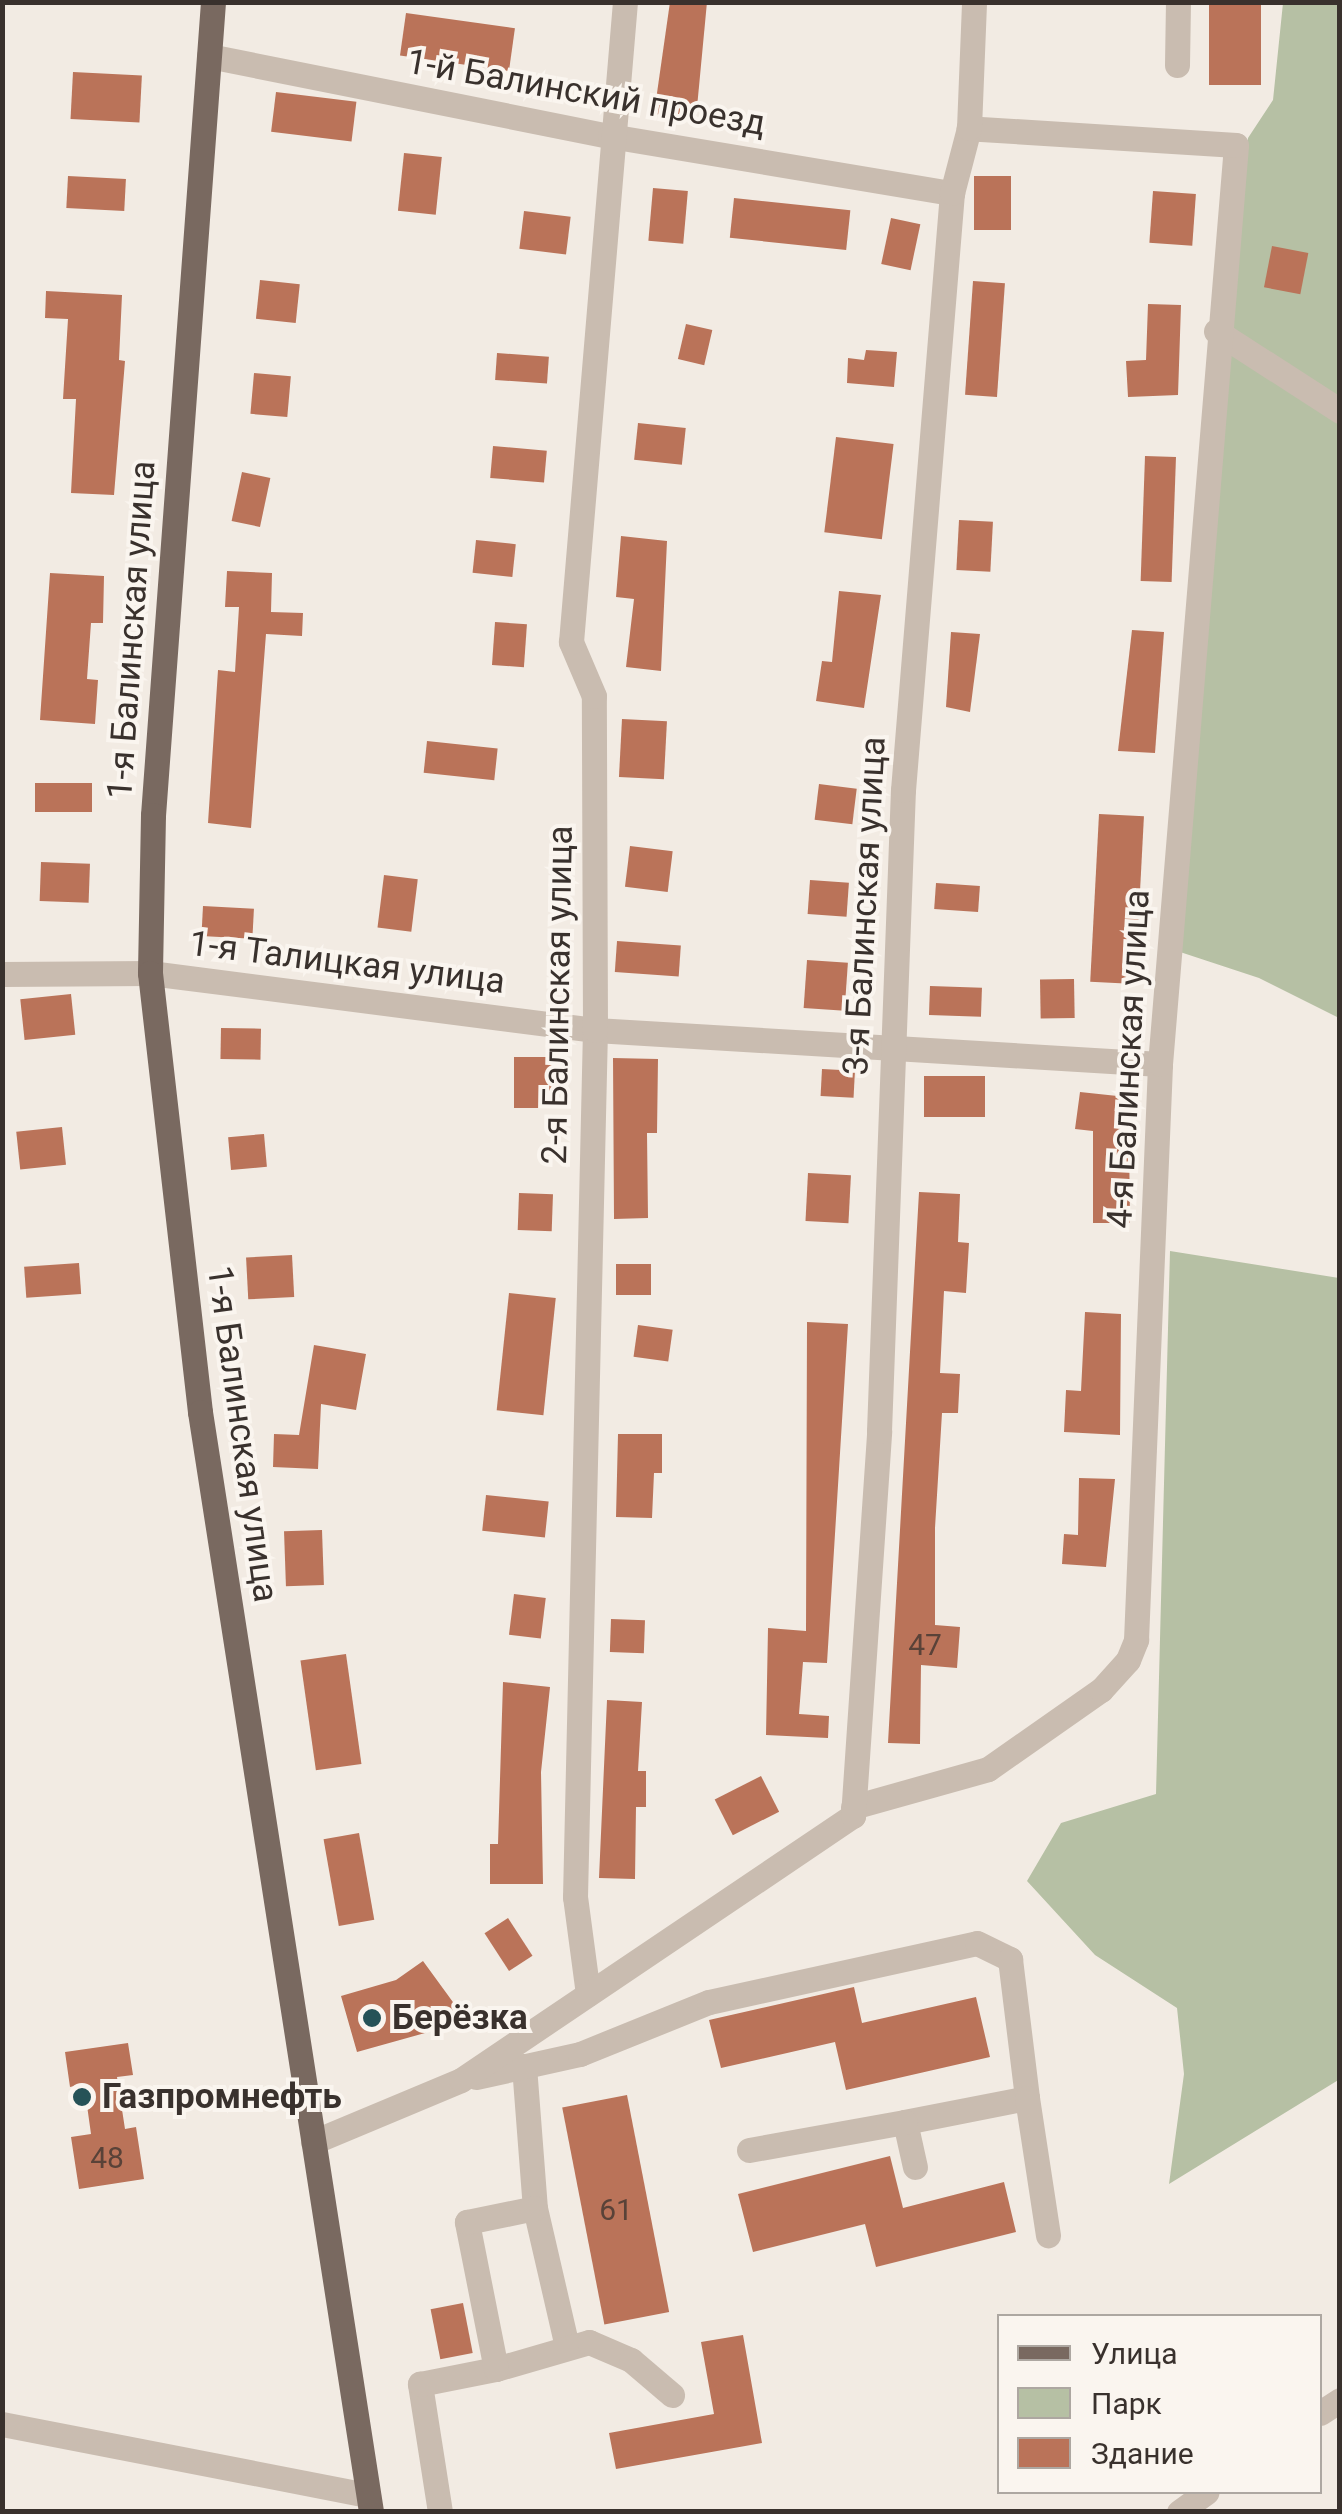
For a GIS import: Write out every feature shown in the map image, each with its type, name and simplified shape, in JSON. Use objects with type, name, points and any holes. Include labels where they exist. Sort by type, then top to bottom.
[{"type":"main road","name":"1-я Балинская улица","points":[[213,2],[153,815],[150,973],[200,1412],[369,2503]]},
{"type":"street","name":"2-я Балинская улица","points":[[588,1994],[575,1898],[595,1030],[594,696],[571,642],[624,2]]},
{"type":"street","name":"3-я Балинская улица","points":[[853,1812],[879,1431],[902,790],[952,193],[969,128],[974,2]]},
{"type":"street","points":[[1178,2],[1178,65]]},
{"type":"street","name":"1-й Балинский проезд","points":[[209,56],[610,136],[952,193]]},
{"type":"street","name":"4-я Балинская улица","points":[[461,2080],[853,1812],[988,1768],[1101,1690],[1128,1660],[1136,1640],[1160,1064],[1216,332],[1236,144],[969,128]]},
{"type":"street","points":[[1216,332],[1340,410]]},
{"type":"street","name":"1-я Талицкая улица","points":[[2,974],[150,973],[595,1030],[1160,1064]]},
{"type":"street","points":[[313,2142],[461,2080],[580,2054],[710,2002],[977,1943],[1010,1959],[1026,2098],[1048,2235]]},
{"type":"street","points":[[524,2066],[535,2208],[567,2347]]},
{"type":"street","points":[[750,2150],[1026,2098]]},
{"type":"street","points":[[905,2122],[915,2167]]},
{"type":"street","points":[[496,2369],[467,2222],[535,2208]]},
{"type":"street","points":[[440,2512],[420,2384],[496,2369],[588,2342],[631,2360],[672,2395]]},
{"type":"street","name":"1-я Балинская улица","points":[[2,2424],[369,2503]]},
{"type":"street","points":[[1179,2512],[1205,2494]]},
{"type":"green space","points":[[1283,3],[1339,3],[1339,1018],[1259,978],[1174,950],[1248,138],[1273,100]]},
{"type":"green space","points":[[1170,1251],[1339,1278],[1340,2079],[1169,2184],[1184,2074],[1177,2008],[1095,1955],[1027,1881],[1061,1823],[1156,1794]]},
{"type":"building","points":[[670,2],[707,2],[696,118],[654,114]]},
{"type":"building","points":[[1209,2],[1261,2],[1261,85],[1209,85]]},
{"type":"building","points":[[406,13],[515,28],[509,71],[400,56]]},
{"type":"building","points":[[73,72],[142,76],[139,123],[71,119]]},
{"type":"building","points":[[276,92],[356,102],[352,142],[271,132]]},
{"type":"building","points":[[404,153],[442,157],[436,215],[398,211]]},
{"type":"building","points":[[68,176],[126,179],[124,211],[66,208]]},
{"type":"building","points":[[974,176],[1011,176],[1011,230],[974,230]]},
{"type":"building","points":[[653,188],[688,191],[683,244],[648,241]]},
{"type":"building","points":[[1153,191],[1196,194],[1192,246],[1149,243]]},
{"type":"building","points":[[734,198],[850,210],[846,250],[730,238]]},
{"type":"building","points":[[524,211],[571,217],[566,254],[519,249]]},
{"type":"building","points":[[891,218],[920,224],[911,270],[881,264]]},
{"type":"building","points":[[1272,246],[1308,253],[1300,294],[1264,287]]},
{"type":"building","points":[[260,280],[300,284],[296,323],[256,319]]},
{"type":"building","points":[[973,281],[1005,283],[997,397],[965,395]]},
{"type":"building","points":[[46,291],[122,295],[119,360],[125,361],[114,495],[71,493],[76,399],[63,399],[68,319],[45,318]]},
{"type":"building","points":[[1148,304],[1181,305],[1178,395],[1128,397],[1126,361],[1146,360]]},
{"type":"building","points":[[686,324],[712,330],[704,365],[678,359]]},
{"type":"building","points":[[866,350],[897,352],[894,387],[847,383],[848,358],[864,360]]},
{"type":"building","points":[[497,353],[549,357],[547,384],[495,380]]},
{"type":"building","points":[[254,373],[291,376],[287,417],[250,414]]},
{"type":"building","points":[[638,423],[686,428],[682,465],[634,460]]},
{"type":"building","points":[[836,437],[894,444],[882,539],[824,532]]},
{"type":"building","points":[[493,446],[547,451],[544,483],[490,478]]},
{"type":"building","points":[[1145,456],[1176,457],[1172,582],[1141,581]]},
{"type":"building","points":[[242,472],[270,478],[260,527],[232,521]]},
{"type":"building","points":[[959,520],[993,522],[990,572],[956,570]]},
{"type":"building","points":[[621,536],[667,541],[661,671],[626,667],[634,599],[616,597]]},
{"type":"building","points":[[476,540],[516,544],[512,577],[473,573]]},
{"type":"building","points":[[227,571],[272,573],[271,612],[303,613],[302,636],[266,634],[251,828],[208,823],[218,670],[235,672],[239,607],[225,607]]},
{"type":"building","points":[[50,573],[104,576],[103,623],[91,623],[87,679],[98,680],[95,724],[40,720]]},
{"type":"building","points":[[839,591],[881,595],[864,708],[816,701],[822,661],[832,662]]},
{"type":"building","points":[[495,622],[527,624],[524,667],[492,665]]},
{"type":"building","points":[[1132,630],[1164,632],[1155,753],[1118,751]]},
{"type":"building","points":[[951,632],[980,634],[970,712],[946,707]]},
{"type":"building","points":[[622,719],[667,721],[664,779],[619,777]]},
{"type":"building","points":[[427,741],[498,748],[494,780],[424,773]]},
{"type":"building","points":[[35,783],[92,783],[92,812],[35,812]]},
{"type":"building","points":[[819,784],[857,789],[852,824],[815,820]]},
{"type":"building","points":[[1099,814],[1144,816],[1135,984],[1090,982]]},
{"type":"building","points":[[630,846],[673,851],[668,892],[625,887]]},
{"type":"building","points":[[41,862],[90,864],[89,903],[40,901]]},
{"type":"building","points":[[384,875],[418,879],[411,932],[378,928]]},
{"type":"building","points":[[810,880],[849,883],[847,917],[808,914]]},
{"type":"building","points":[[936,883],[980,886],[978,912],[934,909]]},
{"type":"building","points":[[203,906],[254,909],[252,939],[201,936]]},
{"type":"building","points":[[617,941],[681,945],[679,976],[615,972]]},
{"type":"building","points":[[807,960],[848,963],[845,1011],[804,1008]]},
{"type":"building","points":[[1074,979],[1075,1018],[1041,1019],[1040,980]]},
{"type":"building","points":[[930,986],[982,988],[981,1017],[929,1015]]},
{"type":"building","points":[[71,994],[75,1035],[25,1040],[20,999]]},
{"type":"building","points":[[221,1028],[261,1029],[260,1060],[220,1059]]},
{"type":"building","points":[[514,1057],[557,1057],[557,1108],[514,1108]]},
{"type":"building","points":[[613,1058],[658,1059],[657,1133],[647,1133],[648,1218],[614,1219]]},
{"type":"building","points":[[822,1069],[855,1071],[854,1098],[821,1096]]},
{"type":"building","points":[[924,1076],[985,1076],[985,1117],[924,1117]]},
{"type":"building","points":[[1080,1092],[1136,1098],[1129,1135],[1130,1223],[1093,1223],[1093,1131],[1075,1129]]},
{"type":"building","points":[[62,1127],[66,1165],[20,1170],[16,1132]]},
{"type":"building","points":[[264,1134],[267,1167],[231,1170],[228,1137]]},
{"type":"building","points":[[808,1173],[851,1175],[848,1223],[805,1221]]},
{"type":"building","points":[[919,1192],[960,1194],[958,1242],[969,1243],[966,1293],[944,1291],[940,1373],[960,1374],[958,1413],[942,1413],[935,1528],[935,1625],[960,1627],[957,1668],[921,1665],[920,1744],[888,1743]]},
{"type":"building","points":[[519,1193],[553,1194],[552,1231],[518,1230]]},
{"type":"building","points":[[292,1255],[294,1297],[248,1299],[246,1257]]},
{"type":"building","points":[[79,1263],[81,1294],[26,1298],[24,1267]]},
{"type":"building","points":[[616,1264],[651,1264],[651,1295],[616,1295]]},
{"type":"building","points":[[509,1293],[556,1298],[543,1415],[497,1410]]},
{"type":"building","points":[[1085,1312],[1121,1314],[1120,1435],[1064,1432],[1066,1390],[1081,1391]]},
{"type":"building","points":[[807,1322],[848,1324],[827,1663],[803,1662],[799,1714],[829,1716],[828,1738],[766,1735],[768,1628],[806,1631]]},
{"type":"building","points":[[638,1325],[673,1330],[668,1362],[634,1357]]},
{"type":"building","points":[[314,1345],[366,1354],[356,1410],[321,1404],[318,1469],[273,1467],[274,1434],[299,1435]]},
{"type":"building","points":[[618,1434],[662,1434],[662,1473],[654,1473],[652,1518],[616,1517]]},
{"type":"building","points":[[1079,1478],[1115,1479],[1106,1567],[1062,1564],[1064,1534],[1078,1535]]},
{"type":"building","points":[[486,1495],[549,1502],[545,1537],[482,1531]]},
{"type":"building","points":[[322,1530],[324,1585],[286,1586],[284,1531]]},
{"type":"building","points":[[514,1594],[546,1598],[541,1639],[509,1635]]},
{"type":"building","points":[[611,1619],[645,1620],[644,1653],[610,1652]]},
{"type":"building","points":[[346,1654],[361,1764],[316,1770],[300,1660]]},
{"type":"building","points":[[503,1682],[550,1687],[541,1772],[543,1884],[490,1884],[490,1844],[498,1844]]},
{"type":"building","points":[[607,1700],[642,1702],[638,1771],[646,1771],[646,1807],[636,1807],[635,1879],[599,1878]]},
{"type":"building","points":[[761,1776],[779,1812],[733,1835],[715,1800]]},
{"type":"building","points":[[359,1833],[374,1920],[339,1926],[324,1839]]},
{"type":"building","points":[[508,1918],[533,1956],[509,1971],[485,1933]]},
{"type":"building","points":[[423,1961],[458,2009],[425,2033],[357,2052],[341,1996],[396,1980]]},
{"type":"building","points":[[854,1987],[862,2023],[976,1997],[990,2057],[846,2090],[835,2042],[721,2068],[709,2020]]},
{"type":"building","points":[[128,2043],[133,2075],[117,2077],[125,2129],[136,2127],[144,2179],[79,2189],[71,2137],[91,2134],[84,2084],[70,2087],[65,2052]]},
{"type":"building","points":[[627,2095],[669,2312],[604,2325],[562,2108]]},
{"type":"building","points":[[890,2156],[903,2208],[1004,2182],[1016,2232],[876,2267],[865,2224],[753,2252],[738,2194]]},
{"type":"building","points":[[463,2303],[473,2353],[440,2359],[431,2309]]},
{"type":"building","points":[[743,2335],[762,2443],[616,2469],[609,2433],[714,2414],[701,2342]]},
{"type":"place","name":"Берёзка","points":[[372,2018]]},
{"type":"place","name":"Газпромнефть","points":[[82,2097]]}]
